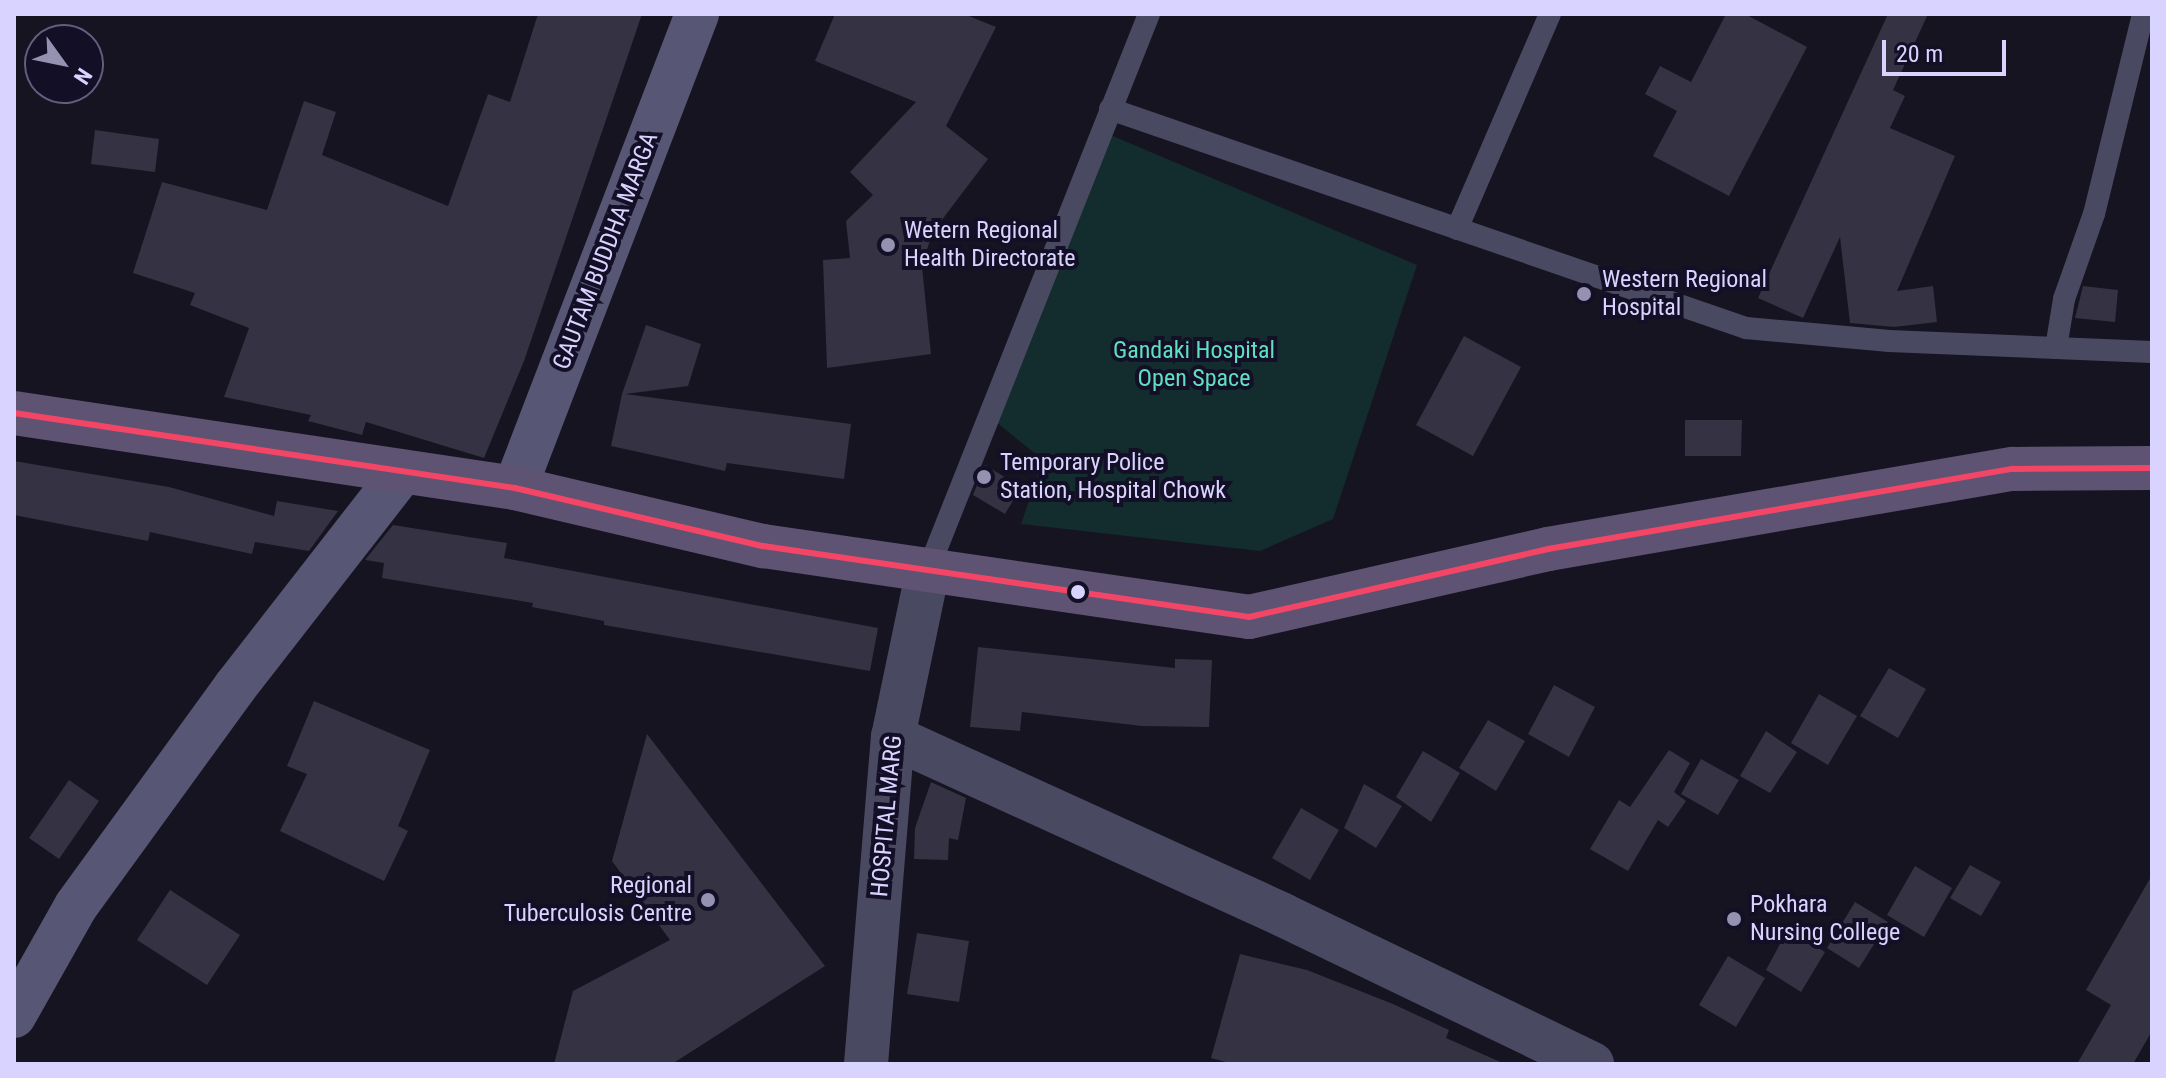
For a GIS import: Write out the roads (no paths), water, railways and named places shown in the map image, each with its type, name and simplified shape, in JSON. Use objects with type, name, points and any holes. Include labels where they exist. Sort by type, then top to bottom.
[{"type":"main road","name":"GAUTAM BUDDHA MARGA","points":[[515,488],[697,14]]},
{"type":"main road","points":[[14,413],[400,475],[515,488],[763,546],[1249,617],[1548,549],[2013,469],[2152,468]]},
{"type":"main road","points":[[14,1016],[76,906],[235,687],[400,475]]},
{"type":"street","name":"HOSPITAL MARG","points":[[866,1064],[893,737],[928,570]]},
{"type":"street","points":[[893,737],[1283,915],[1592,1064]]},
{"type":"lane","points":[[928,570],[1149,14]]},
{"type":"lane","points":[[1457,229],[1550,14]]},
{"type":"lane","points":[[2056,348],[2064,299],[2094,214],[2143,14]]},
{"type":"lane","points":[[1110,109],[1746,328],[2152,352]]},
{"type":"place","name":"Wetern Regional Health Directorate","points":[[888,245]]},
{"type":"place","name":"Western Regional Hospital","points":[[1584,294]]},
{"type":"place","name":"Temporary Police Station, Hospital Chowk","points":[[984,477]]},
{"type":"place","name":"Regional Tuberculosis Centre","points":[[708,900]]},
{"type":"place","name":"Pokhara Nursing College","points":[[1734,919]]},
{"type":"park label","name":"Gandaki Hospital Open Space","points":[[1194,365]]}]
